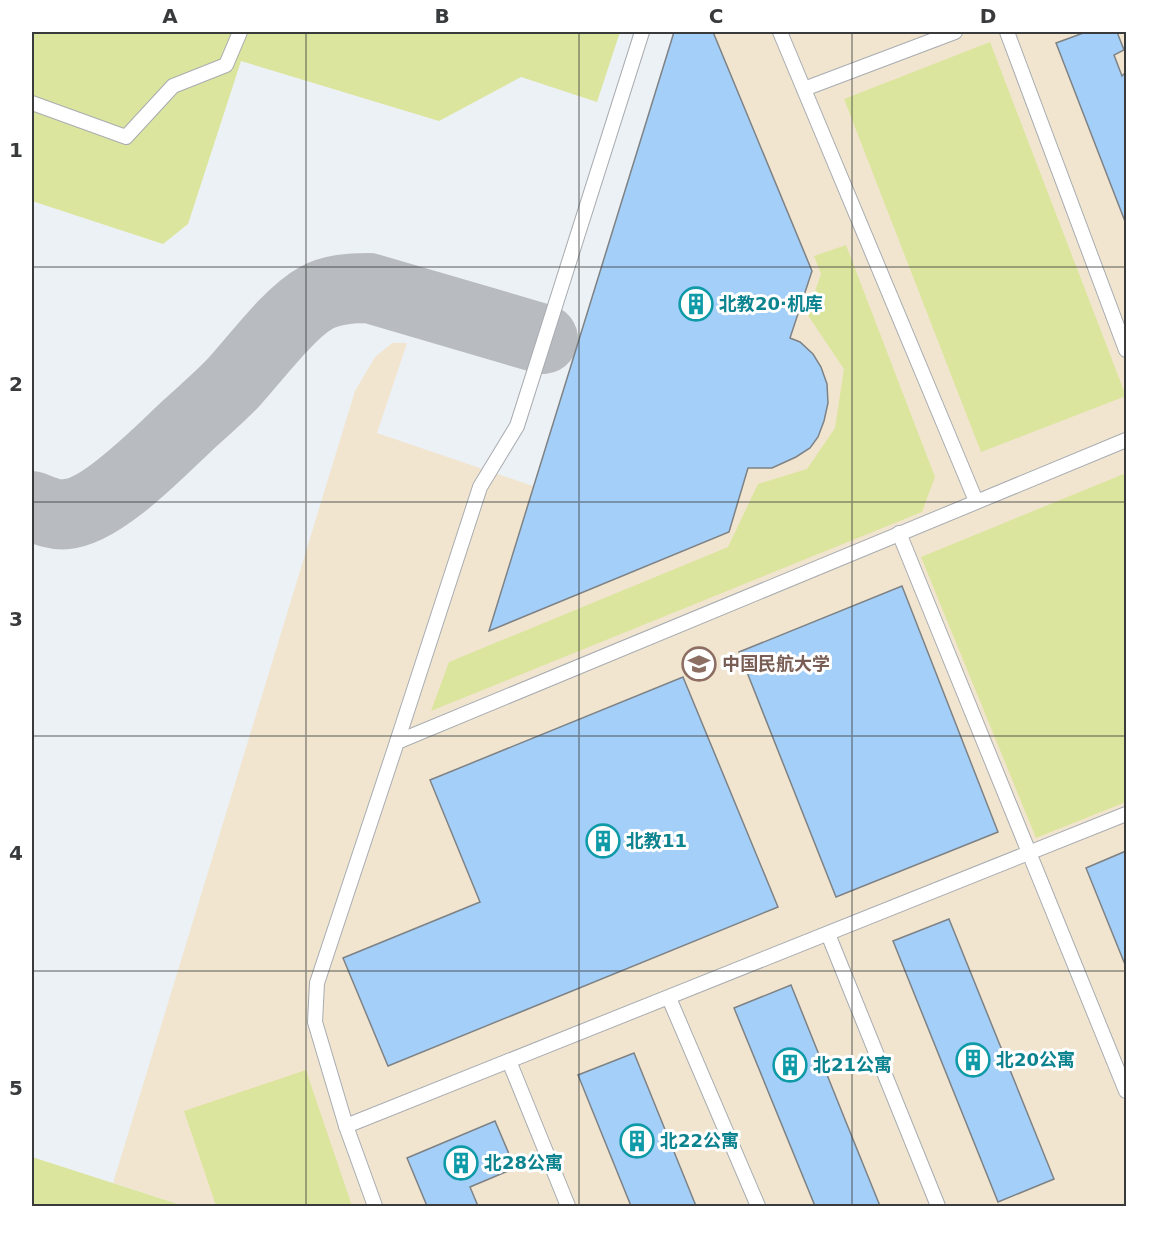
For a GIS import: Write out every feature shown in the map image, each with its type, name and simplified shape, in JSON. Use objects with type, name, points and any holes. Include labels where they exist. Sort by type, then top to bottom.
[{"type":"lane","points":[[32,103],[126,137],[173,86],[226,65],[240,32]]},
{"type":"lane","points":[[375,1206],[346,1126],[315,1022],[317,983],[480,487],[517,426],[642,32]]},
{"type":"lane","points":[[780,32],[976,501]]},
{"type":"lane","points":[[804,89],[955,32]]},
{"type":"lane","points":[[1007,32],[1126,350]]},
{"type":"lane","points":[[396,742],[1126,440]]},
{"type":"lane","points":[[899,533],[1126,1091]]},
{"type":"lane","points":[[346,1126],[1126,814]]},
{"type":"lane","points":[[828,934],[939,1206]]},
{"type":"lane","points":[[669,998],[758,1206]]},
{"type":"lane","points":[[509,1061],[568,1206]]},
{"type":"shaded area","name":"中国民航大学","points":[[674,32],[1126,32],[1126,1206],[184,1206],[113,1183],[355,391],[375,357],[392,343],[407,343],[377,433],[533,486]]},
{"type":"green space","points":[[32,32],[620,32],[597,102],[521,77],[439,121],[241,61],[188,224],[163,244],[32,201]]},
{"type":"green space","points":[[990,42],[1126,396],[981,452],[844,99]]},
{"type":"green space","points":[[846,245],[935,477],[922,512],[431,711],[449,662],[728,547],[758,484],[807,469],[835,428],[844,369],[807,314],[821,274],[814,256]]},
{"type":"green space","points":[[1126,473],[1126,802],[1036,838],[921,557]]},
{"type":"green space","points":[[306,1070],[352,1206],[216,1206],[184,1111]]},
{"type":"green space","points":[[32,1157],[184,1206],[32,1206]]},
{"type":"building","name":"北教20·机库","points":[[674,32],[713,32],[812,271],[790,338],[800,342],[813,354],[821,367],[827,384],[828,403],[824,421],[818,437],[810,448],[796,457],[772,468],[748,468],[729,532],[489,631]]},
{"type":"building","points":[[1086,32],[1117,32],[1124,50],[1114,55],[1122,76],[1126,72],[1126,224],[1056,43]]},
{"type":"building","points":[[902,586],[998,832],[836,897],[739,652]]},
{"type":"building","name":"北教11","points":[[683,677],[778,907],[388,1066],[343,958],[480,902],[430,780]]},
{"type":"building","points":[[1126,851],[1126,967],[1086,868]]},
{"type":"building","name":"北20公寓","points":[[949,919],[1054,1179],[998,1202],[893,941]]},
{"type":"building","name":"北21公寓","points":[[791,985],[880,1206],[815,1206],[734,1008]]},
{"type":"building","name":"北22公寓","points":[[634,1053],[696,1206],[631,1206],[578,1075]]},
{"type":"building","name":"北28公寓","points":[[495,1121],[515,1168],[470,1187],[478,1206],[427,1206],[407,1158]]},
{"type":"taxiway","points":[[32,506],[44,511],[67,514],[81,510],[114,491],[147,464],[222,394],[295,314],[316,298],[328,293],[369,288],[543,339]]},
{"type":"place","name":"北教20·机库","points":[[696,304]]},
{"type":"place","name":"中国民航大学","points":[[699,664]]},
{"type":"place","name":"北教11","points":[[603,841]]},
{"type":"place","name":"北20公寓","points":[[973,1060]]},
{"type":"place","name":"北21公寓","points":[[790,1065]]},
{"type":"place","name":"北22公寓","points":[[637,1141]]},
{"type":"place","name":"北28公寓","points":[[461,1163]]}]
